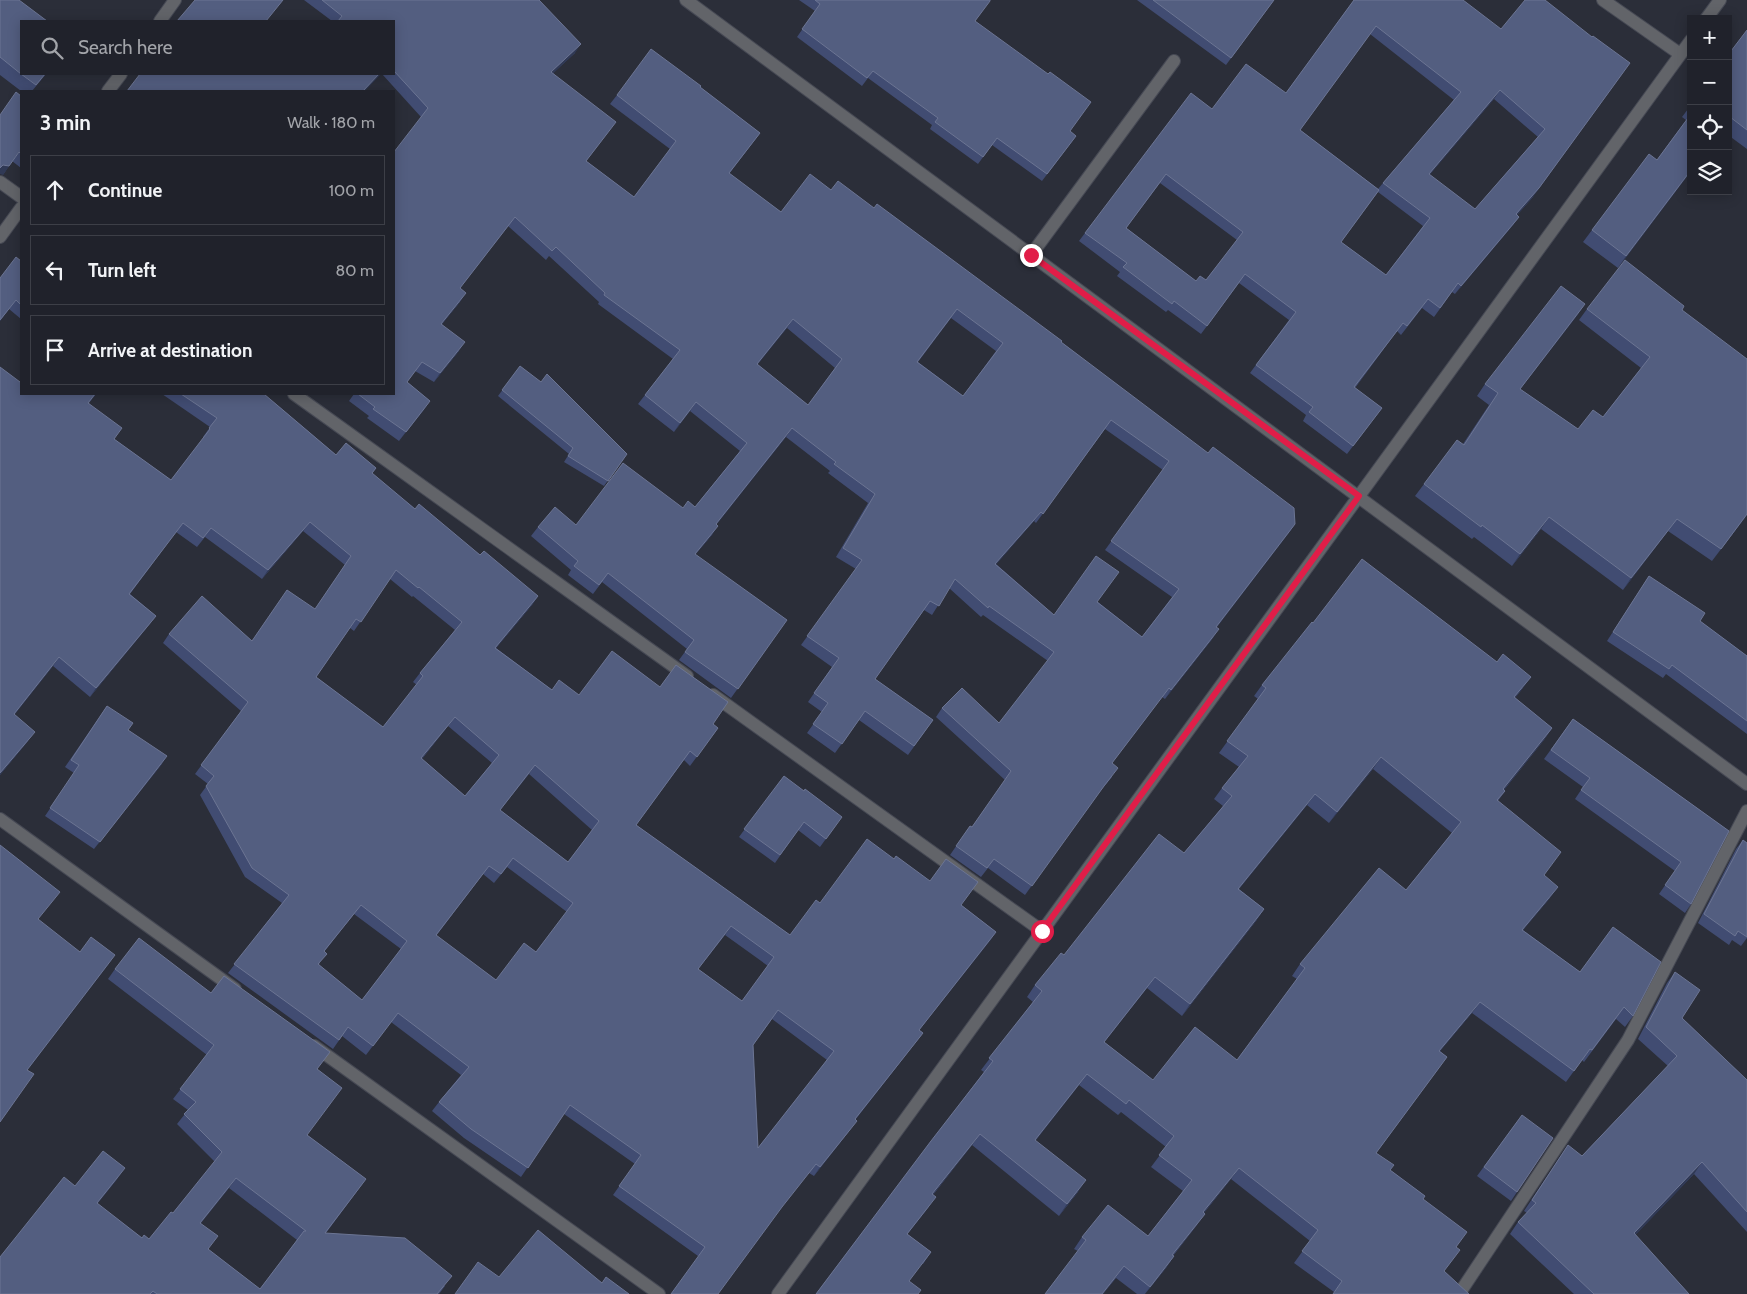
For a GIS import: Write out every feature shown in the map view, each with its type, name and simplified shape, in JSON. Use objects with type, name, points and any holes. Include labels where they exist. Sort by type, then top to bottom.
[{"type":"street","points":[[161,20],[175,0]]},
{"type":"street","points":[[686,0],[1747,784]]},
{"type":"street","points":[[1603,0],[1680,54]]},
{"type":"street","points":[[1709,15],[1720,0]]},
{"type":"street","points":[[778,1294],[1687,45]]},
{"type":"street","points":[[1031,255],[1174,61]]},
{"type":"street","points":[[109,90],[120,75]]},
{"type":"street","points":[[0,182],[20,196]]},
{"type":"street","points":[[0,237],[20,209]]},
{"type":"street","points":[[295,395],[1042,931]]},
{"type":"street","points":[[1459,1294],[1628,1040],[1747,811]]},
{"type":"street","points":[[0,819],[249,999]]},
{"type":"street","points":[[305,1039],[659,1294]]},
{"type":"building","points":[[0,0],[19,0],[46,20],[20,20],[20,73],[0,57]]},
{"type":"building","points":[[195,0],[283,0],[267,20],[178,20]]},
{"type":"building","points":[[322,0],[539,0],[581,44],[551,72],[616,122],[586,161],[634,197],[676,141],[617,95],[651,49],[760,133],[729,173],[781,212],[810,174],[831,190],[838,181],[874,208],[877,204],[1062,341],[1208,453],[1213,447],[1294,508],[1295,524],[1216,627],[1219,629],[1171,690],[1169,688],[1112,763],[1118,768],[1032,886],[994,859],[987,868],[956,846],[970,826],[972,827],[1011,771],[942,708],[962,688],[999,723],[1054,652],[989,606],[988,608],[955,579],[939,606],[930,601],[875,679],[933,720],[914,746],[865,711],[842,744],[813,724],[828,703],[814,693],[839,658],[807,636],[862,560],[843,548],[875,494],[834,464],[836,462],[792,428],[716,524],[718,526],[695,554],[787,620],[738,689],[685,652],[694,640],[608,573],[599,585],[574,566],[578,561],[538,527],[555,507],[576,525],[623,463],[683,508],[688,501],[695,507],[747,443],[696,402],[680,423],[645,395],[680,350],[604,295],[605,293],[556,247],[552,251],[515,217],[460,288],[466,293],[441,324],[465,342],[440,373],[422,362],[407,382],[430,401],[406,432],[373,409],[375,407],[359,395],[395,395],[395,151],[428,108],[395,72],[395,20],[339,20],[342,16]],"holes":[[[957,309],[1003,343],[963,396],[917,362]],[[793,319],[842,359],[808,405],[757,364]],[[1111,420],[1169,461],[1111,541],[1179,589],[1142,637],[1097,602],[1119,572],[1096,556],[1054,615],[995,564],[1041,512],[1043,514]]]},
{"type":"building","points":[[815,0],[990,0],[975,21],[1048,74],[1050,72],[1091,102],[1070,131],[1076,136],[1047,174],[997,138],[983,157],[935,122],[938,118],[873,71],[867,78],[802,29],[820,4]]},
{"type":"building","points":[[1153,0],[1274,0],[1231,58]]},
{"type":"building","points":[[1354,0],[1463,0],[1501,29],[1525,0],[1545,0],[1592,37],[1630,63],[1539,188],[1516,214],[1519,217],[1461,286],[1458,283],[1440,308],[1428,299],[1407,326],[1403,323],[1354,387],[1382,408],[1353,446],[1309,412],[1313,407],[1256,365],[1296,312],[1245,274],[1207,326],[1174,301],[1172,304],[1123,267],[1127,263],[1085,233],[1191,93],[1212,109],[1246,64],[1286,93]],"holes":[[[1376,26],[1461,92],[1383,183],[1430,218],[1386,275],[1341,242],[1379,190],[1300,130]],[[1500,90],[1545,129],[1475,209],[1429,174]],[[1166,174],[1243,232],[1206,280],[1200,276],[1196,281],[1126,228]]]},
{"type":"building","points":[[1747,30],[1747,130],[1732,119],[1732,50]]},
{"type":"building","points":[[22,75],[44,75],[36,85]]},
{"type":"building","points":[[139,75],[378,75],[364,90],[128,90]]},
{"type":"building","points":[[16,92],[20,95],[20,153],[9,166],[3,165],[0,168],[0,115]]},
{"type":"building","points":[[1687,119],[1687,175],[1626,256],[1592,230],[1649,154],[1657,160]]},
{"type":"building","points":[[16,257],[20,260],[20,304],[16,300],[0,320],[0,278]]},
{"type":"building","points":[[1625,260],[1684,306],[1682,310],[1747,359],[1747,514],[1721,549],[1677,519],[1631,578],[1549,517],[1520,554],[1424,484],[1457,440],[1464,445],[1498,393],[1485,384],[1561,286],[1585,304],[1520,389],[1578,429],[1593,410],[1603,417],[1650,357],[1587,309]]},
{"type":"building","points":[[520,366],[541,382],[547,374],[627,454],[608,481],[568,456],[573,448],[502,390]]},
{"type":"building","points":[[0,367],[20,382],[20,395],[94,395],[88,403],[122,428],[114,439],[171,480],[217,418],[182,395],[265,395],[336,455],[346,443],[376,468],[372,473],[415,509],[419,504],[480,555],[484,551],[538,596],[495,648],[552,690],[559,680],[579,695],[612,651],[660,687],[676,665],[728,702],[713,724],[718,728],[697,757],[690,751],[636,825],[790,935],[816,900],[820,903],[867,839],[894,859],[896,856],[930,881],[946,859],[978,882],[961,905],[996,932],[919,1030],[923,1033],[855,1119],[857,1121],[820,1167],[816,1164],[718,1294],[671,1294],[705,1247],[619,1186],[641,1155],[570,1105],[528,1168],[471,1129],[439,1102],[469,1067],[398,1013],[373,1046],[348,1027],[339,1040],[234,964],[289,895],[252,868],[206,786],[214,776],[201,765],[248,702],[169,634],[202,596],[252,641],[287,590],[315,609],[351,556],[310,522],[268,570],[211,528],[203,538],[183,523],[129,594],[156,616],[96,688],[59,657],[14,714],[35,732],[0,773]],"holes":[[[396,570],[462,622],[420,673],[423,676],[383,727],[316,677],[356,619],[361,622]],[[455,717],[499,755],[465,796],[421,758]],[[535,765],[599,821],[568,862],[500,810]],[[513,858],[573,903],[536,952],[524,943],[496,980],[436,935],[489,866],[501,874]],[[361,905],[407,941],[362,1000],[318,964],[327,954],[324,951]],[[731,926],[774,957],[742,1001],[698,969]],[[778,1010],[834,1051],[758,1148],[753,1045]]]},
{"type":"building","points":[[1362,559],[1497,662],[1503,654],[1531,677],[1514,697],[1552,728],[1503,789],[1505,791],[1497,800],[1561,852],[1544,875],[1558,887],[1522,930],[1580,972],[1613,927],[1661,962],[1633,1016],[1624,1007],[1574,1071],[1480,1002],[1439,1051],[1447,1057],[1376,1153],[1394,1165],[1390,1170],[1425,1196],[1423,1199],[1467,1232],[1456,1247],[1460,1250],[1444,1271],[1469,1294],[1333,1294],[1342,1281],[1302,1251],[1318,1230],[1239,1168],[1203,1212],[1205,1214],[1172,1255],[1174,1256],[1150,1287],[1124,1266],[1102,1294],[1045,1294],[1086,1240],[1082,1237],[1108,1205],[1148,1236],[1192,1180],[1159,1155],[1174,1136],[1129,1100],[1126,1104],[1087,1074],[1035,1140],[1086,1180],[1067,1204],[980,1134],[932,1194],[936,1197],[907,1234],[931,1252],[909,1281],[921,1290],[918,1294],[816,1294],[993,1061],[989,1058],[1042,991],[1035,985],[1061,953],[1064,955],[1159,834],[1184,853],[1232,796],[1222,788],[1248,756],[1227,741],[1266,688],[1262,685]],"holes":[[[1381,757],[1461,822],[1406,890],[1379,868],[1300,964],[1305,968],[1237,1060],[1195,1027],[1153,1080],[1104,1042],[1155,977],[1190,1004],[1264,909],[1238,889],[1315,794],[1337,812]]]},
{"type":"building","points":[[1649,576],[1705,613],[1700,621],[1747,656],[1747,721],[1672,665],[1669,669],[1613,632]]},
{"type":"building","points":[[107,706],[133,723],[128,730],[167,756],[100,842],[50,808],[79,765],[71,760]]},
{"type":"building","points":[[1573,719],[1729,831],[1691,904],[1665,885],[1681,862],[1581,790],[1590,778],[1551,750]]},
{"type":"building","points":[[784,776],[804,791],[805,789],[842,817],[826,839],[804,822],[780,855],[744,829]]},
{"type":"building","points":[[1743,840],[1747,843],[1747,937],[1738,931],[1735,936],[1704,914]]},
{"type":"building","points":[[0,845],[60,892],[38,919],[80,952],[91,937],[115,955],[27,1070],[34,1074],[0,1122]]},
{"type":"building","points":[[139,938],[211,993],[224,976],[330,1052],[317,1069],[342,1088],[307,1135],[366,1179],[325,1233],[405,1238],[452,1276],[437,1294],[157,1294],[153,1291],[150,1294],[0,1294],[0,1257],[64,1177],[75,1186],[103,1151],[125,1168],[97,1203],[142,1238],[144,1235],[149,1239],[171,1212],[173,1213],[222,1152],[184,1114],[196,1102],[180,1089],[214,1045],[115,969]],"holes":[[[236,1178],[306,1231],[304,1231],[260,1289],[208,1249],[218,1236],[200,1223]]]},
{"type":"building","points":[[1675,972],[1700,990],[1682,1018],[1747,1080],[1747,1212],[1702,1162],[1634,1233],[1689,1294],[1594,1294],[1518,1222],[1536,1203],[1532,1200],[1568,1145],[1582,1156],[1677,1056],[1646,1027]]},
{"type":"building","points":[[1522,1115],[1553,1138],[1517,1192],[1484,1167]]},
{"type":"building","points":[[538,1230],[602,1283],[606,1277],[629,1294],[455,1294],[478,1262],[499,1277]]},
{"type":"route","points":[[1031,255],[1359,496],[1042,931]]}]
